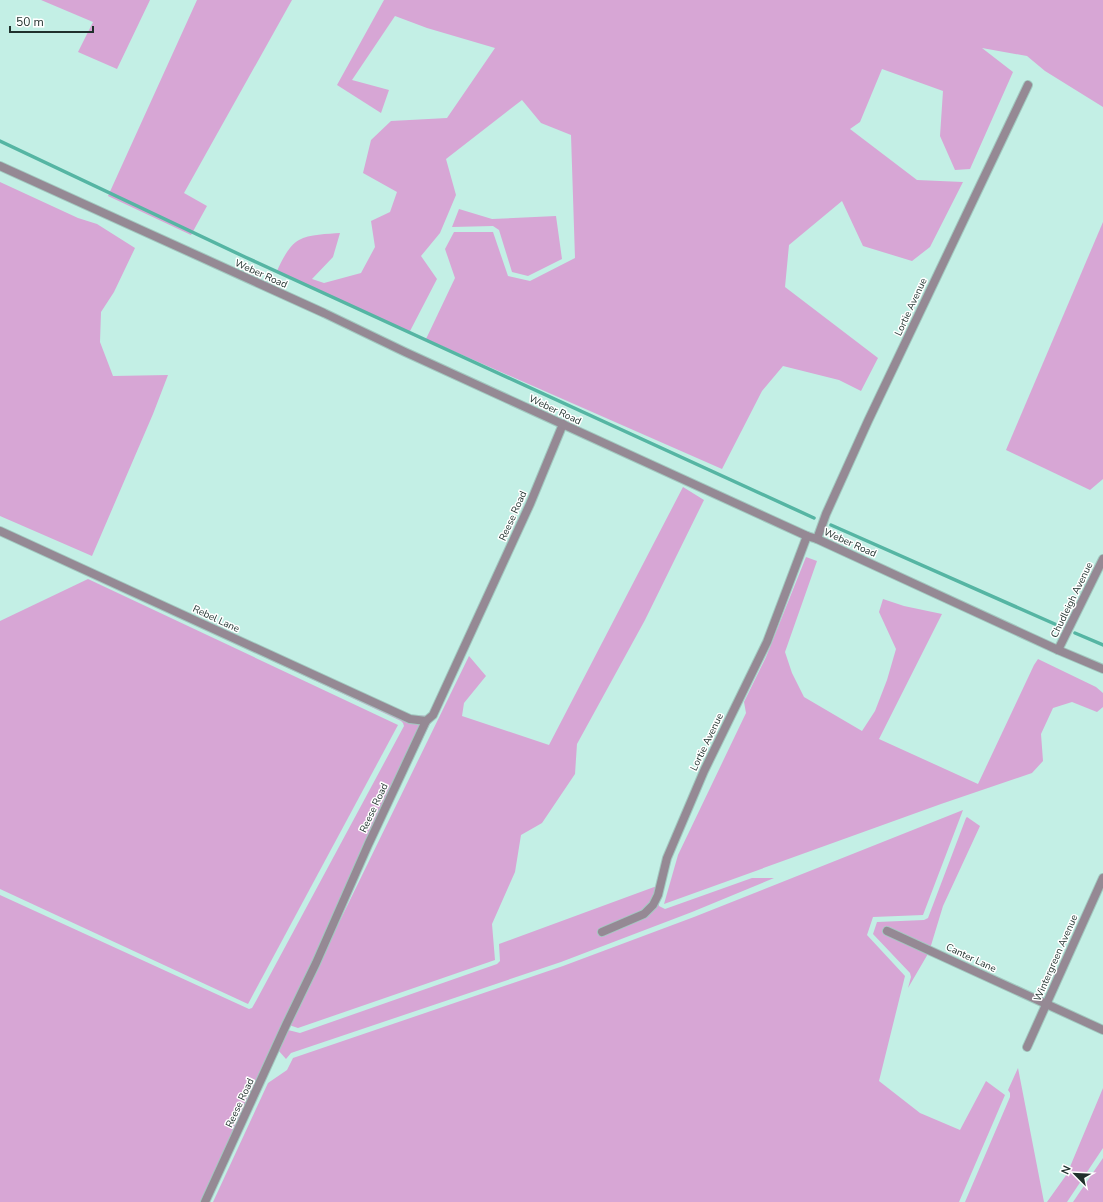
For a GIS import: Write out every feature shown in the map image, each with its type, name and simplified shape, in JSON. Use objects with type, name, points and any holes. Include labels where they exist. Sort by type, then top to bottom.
[{"type":"street","name":"Lortie Avenue","points":[[817,539],[826,514],[868,421],[1028,85]]},
{"type":"street","name":"Weber Road","points":[[0,166],[318,310],[807,536],[817,539],[1058,650],[1103,669]]},
{"type":"street","name":"Reese Road","points":[[205,1202],[426,721],[433,715],[530,504],[563,424]]},
{"type":"street","name":"Rebel Lane","points":[[0,531],[410,719],[426,721]]},
{"type":"street","name":"Lortie Avenue","points":[[602,932],[644,914],[653,905],[658,895],[667,858],[704,771],[767,642],[807,536]]},
{"type":"street","name":"Chudleigh Avenue","points":[[1058,650],[1103,559]]},
{"type":"street","name":"Wintergreen Avenue","points":[[1027,1047],[1103,878]]},
{"type":"street","name":"Canter Lane","points":[[887,930],[1103,1030]]},
{"type":"shaded area","points":[[41,0],[150,0],[117,69],[78,52],[93,22]]},
{"type":"shaded area","points":[[197,0],[292,0],[184,193],[207,206],[191,235],[108,196]]},
{"type":"shaded area","points":[[384,0],[1103,0],[1103,107],[1045,71],[1027,56],[982,48],[1013,72],[970,169],[955,170],[940,136],[943,91],[882,69],[860,122],[850,129],[917,180],[963,182],[930,247],[912,261],[863,246],[842,201],[789,245],[785,287],[878,358],[861,391],[839,380],[783,366],[762,391],[722,469],[426,339],[455,278],[445,249],[454,232],[493,232],[508,276],[530,281],[575,258],[571,135],[541,123],[522,100],[446,159],[456,195],[440,233],[421,256],[437,279],[409,333],[277,271],[283,259],[295,242],[313,235],[340,233],[333,257],[312,279],[324,283],[361,273],[375,247],[371,221],[390,212],[397,192],[363,173],[371,140],[391,121],[447,118],[495,48],[427,28],[395,16],[352,80],[389,90],[381,113],[337,85]]},
{"type":"shaded area","points":[[0,182],[78,218],[97,224],[135,248],[114,292],[101,312],[100,342],[113,376],[168,375],[153,414],[92,556],[0,516]]},
{"type":"shaded area","points":[[459,209],[492,219],[556,216],[562,259],[528,276],[512,272],[499,230],[493,226],[452,227]]},
{"type":"shaded area","points":[[1103,222],[1103,479],[1090,490],[1006,450]]},
{"type":"shaded area","points":[[683,487],[704,500],[645,620],[577,744],[575,774],[542,823],[521,835],[515,872],[492,924],[495,960],[298,1028],[289,1025],[469,656],[486,676],[464,703],[462,716],[549,745]]},
{"type":"shaded area","points":[[806,557],[817,561],[785,652],[792,673],[804,697],[862,731],[875,711],[887,680],[896,649],[879,612],[883,599],[904,606],[942,614],[879,739],[978,784],[1038,659],[1096,687],[1103,693],[1103,707],[1097,712],[1072,702],[1053,708],[1041,734],[1043,761],[1032,773],[941,804],[664,904],[678,855],[746,713],[744,702],[766,657]]},
{"type":"shaded area","points":[[88,579],[398,725],[248,1004],[0,889],[0,621]]},
{"type":"shaded area","points":[[164,610],[375,701],[412,715],[434,716],[288,1014],[288,1030],[300,1033],[497,964],[500,961],[499,944],[665,883],[659,906],[665,909],[752,878],[774,878],[692,912],[561,962],[291,1053],[286,1059],[278,1050],[207,1202],[0,1202],[0,895],[249,1009],[252,1008],[404,726],[401,721]]},
{"type":"shaded area","points":[[963,810],[923,915],[873,917],[867,935],[905,976],[879,1081],[920,1113],[960,1130],[986,1081],[1005,1095],[959,1202],[213,1202],[268,1083],[287,1070],[293,1058],[563,966],[694,917]]},
{"type":"shaded area","points":[[967,817],[980,826],[943,906],[929,952],[908,988],[911,977],[910,973],[873,934],[877,922],[924,920],[928,918]]},
{"type":"shaded area","points":[[1018,1068],[1044,1202],[965,1202],[1010,1097],[1008,1090]]},
{"type":"shaded area","points":[[1103,1088],[1103,1148],[1067,1202],[1047,1202],[1067,1174]]},
{"type":"shaded area","points":[[1103,1158],[1103,1202],[1073,1202]]},
{"type":"waterway","points":[[0,141],[245,257],[814,518]]},
{"type":"waterway","points":[[831,525],[1057,625]]},
{"type":"waterway","points":[[1075,633],[1103,645]]}]
